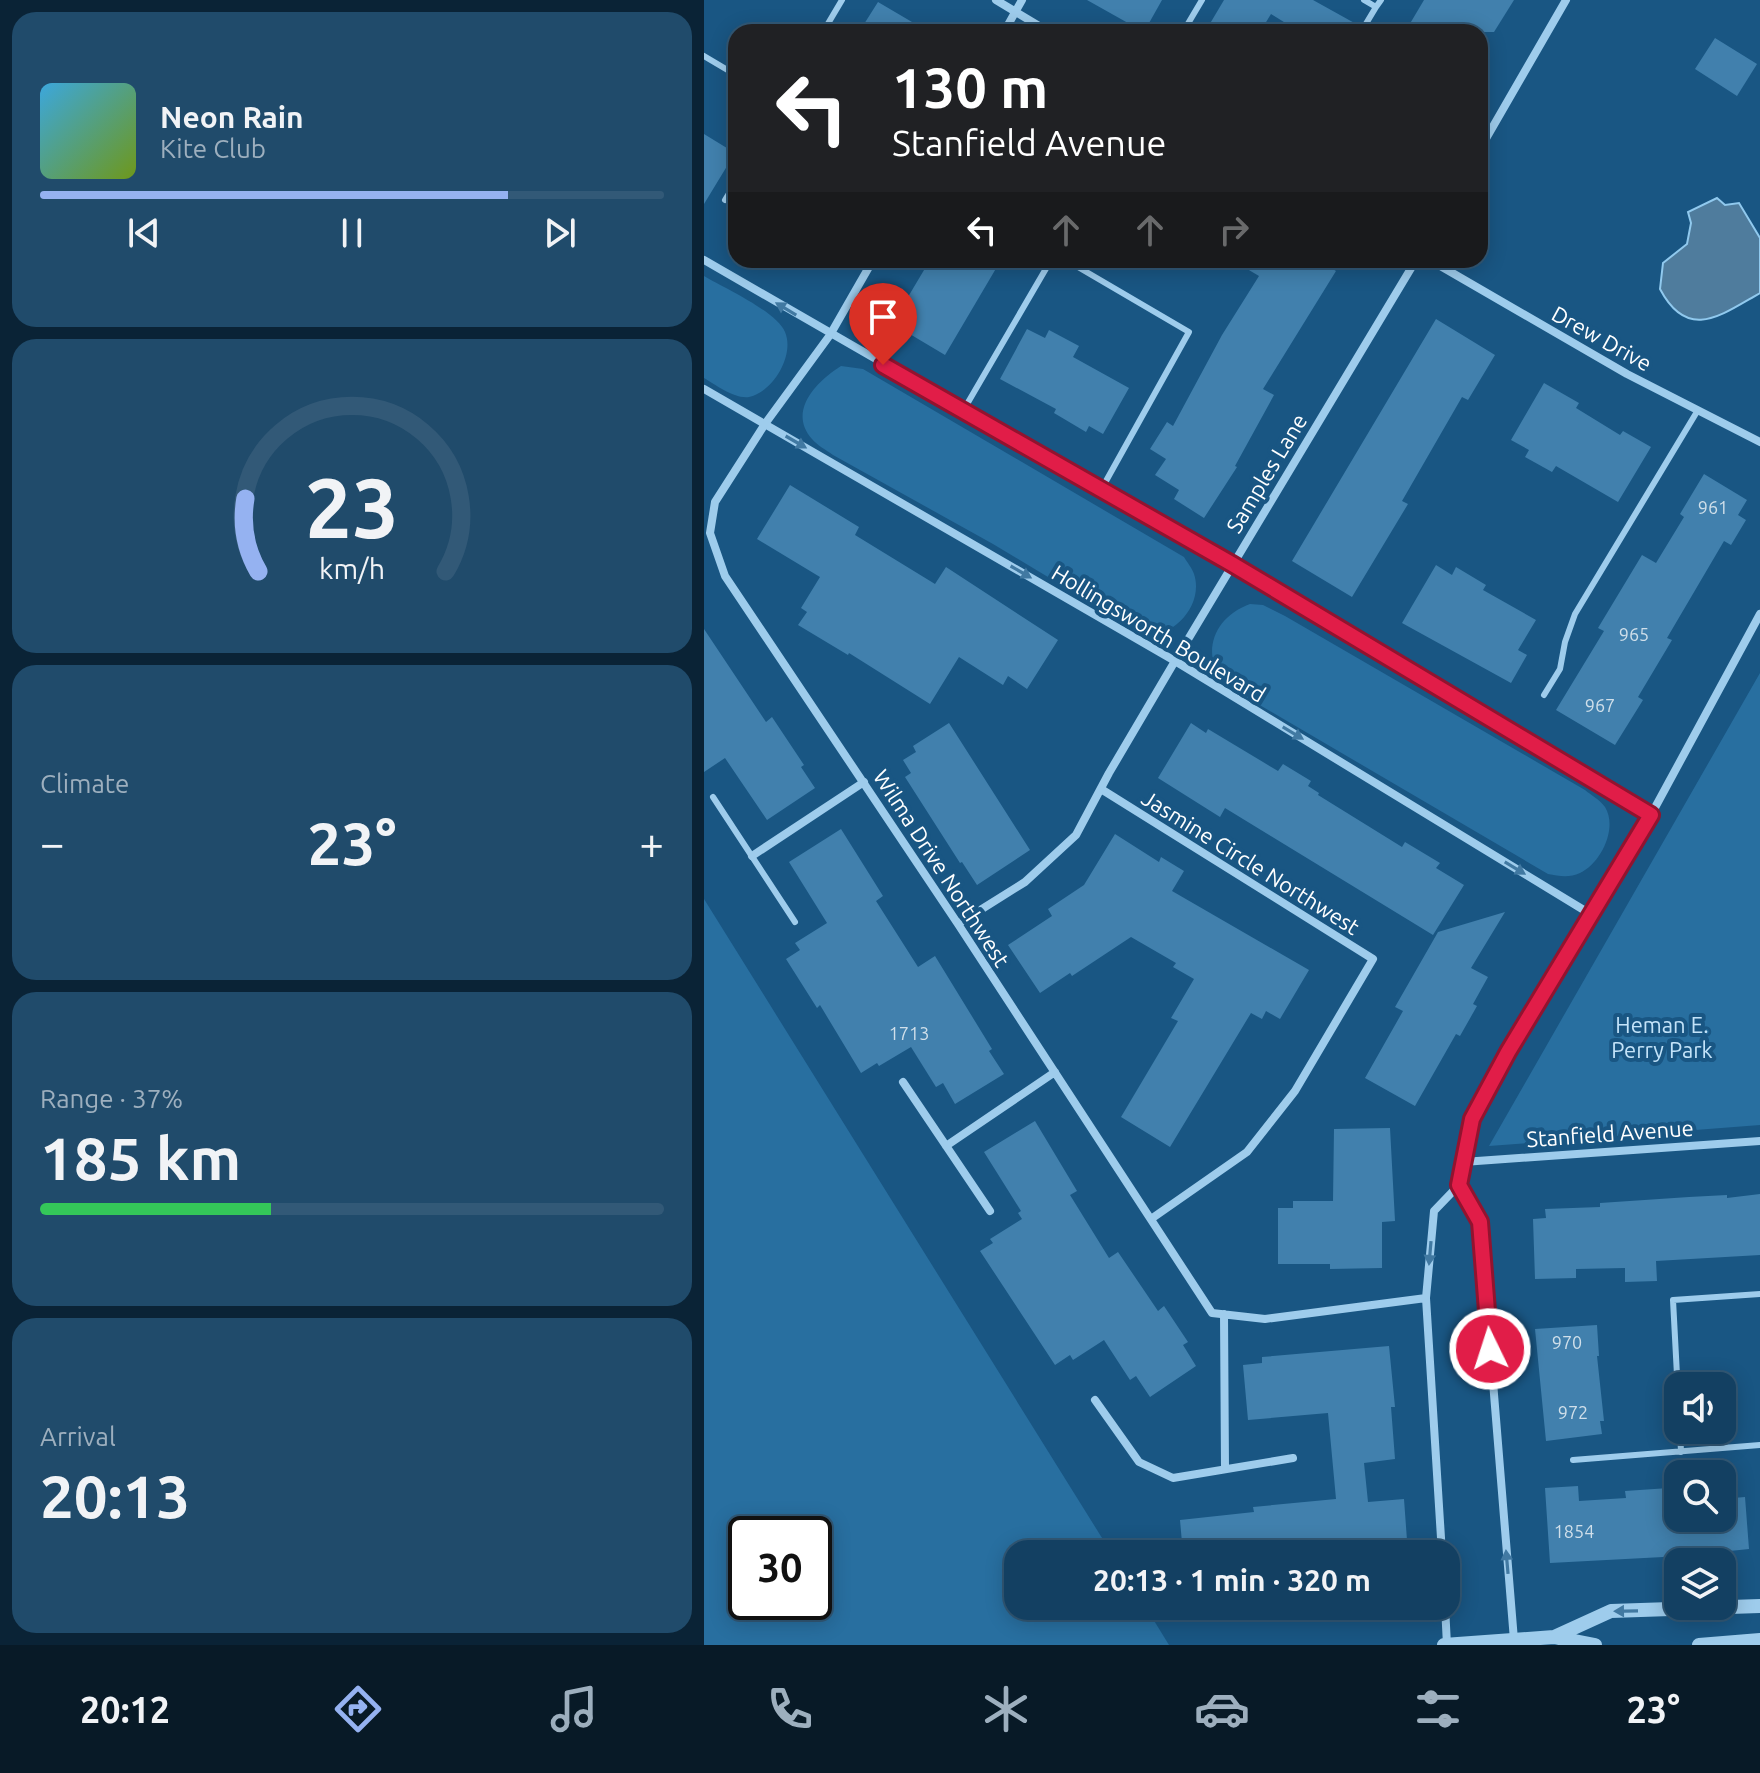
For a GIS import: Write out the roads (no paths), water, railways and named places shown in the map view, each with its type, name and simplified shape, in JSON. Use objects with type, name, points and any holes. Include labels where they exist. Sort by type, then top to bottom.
[{"type":"street","points":[[996,0],[1035,24]]},
{"type":"street","points":[[1008,24],[1022,0]]},
{"type":"street","points":[[1488,135],[1566,0]]},
{"type":"street","points":[[704,260],[1232,564],[1651,815]]},
{"type":"street","name":"Wilma Drive Northwest","points":[[868,268],[830,335],[765,424],[715,502],[710,533],[725,576],[958,924],[1212,1313],[1224,1314]]},
{"type":"street","name":"Samples Lane","points":[[958,924],[1025,882],[1076,835],[1232,564],[1411,268]]},
{"type":"street","name":"Drew Drive","points":[[1444,268],[1627,374],[1760,442]]},
{"type":"street","name":"Hollingsworth Boulevard","points":[[704,389],[1175,661],[1592,915]]},
{"type":"street","points":[[1441,1540],[1426,1298],[1434,1211],[1459,1185],[1472,1119],[1508,1052],[1651,815],[1760,614]]},
{"type":"street","points":[[752,856],[864,782]]},
{"type":"street","name":"Jasmine Circle Northwest","points":[[1101,789],[1373,959],[1295,1091],[1247,1152],[1151,1219]]},
{"type":"street","points":[[946,1146],[1055,1072]]},
{"type":"street","points":[[903,1082],[990,1211]]},
{"type":"street","name":"Stanfield Avenue","points":[[1463,1162],[1760,1141]]},
{"type":"street","points":[[1459,1185],[1480,1222],[1514,1640]]},
{"type":"street","points":[[1225,1469],[1224,1314],[1265,1319],[1426,1298]]},
{"type":"street","points":[[1095,1400],[1139,1462],[1173,1478],[1293,1458]]},
{"type":"street","points":[[1554,1637],[1611,1611],[1760,1606]]},
{"type":"street","points":[[1445,1620],[1446,1645],[1554,1637],[1595,1645]]},
{"type":"street","points":[[1699,1645],[1760,1640]]},
{"type":"lane","points":[[828,24],[842,0]]},
{"type":"lane","points":[[1188,24],[1202,0]]},
{"type":"lane","points":[[1364,0],[1376,7]]},
{"type":"lane","points":[[1366,24],[1381,0]]},
{"type":"lane","points":[[704,56],[728,70]]},
{"type":"lane","points":[[725,200],[728,195]]},
{"type":"lane","points":[[963,411],[1046,268]]},
{"type":"lane","points":[[1080,268],[1189,332],[1101,490]]},
{"type":"lane","points":[[1544,695],[1560,669],[1575,614],[1698,410]]},
{"type":"lane","points":[[713,797],[795,922]]},
{"type":"lane","points":[[1677,1372],[1673,1300],[1760,1294]]},
{"type":"lane","points":[[1681,1444],[1681,1452]]},
{"type":"lane","points":[[1573,1460],[1760,1445]]},
{"type":"park label","name":"Heman E. Perry Park","points":[[1662,1036]]}]
